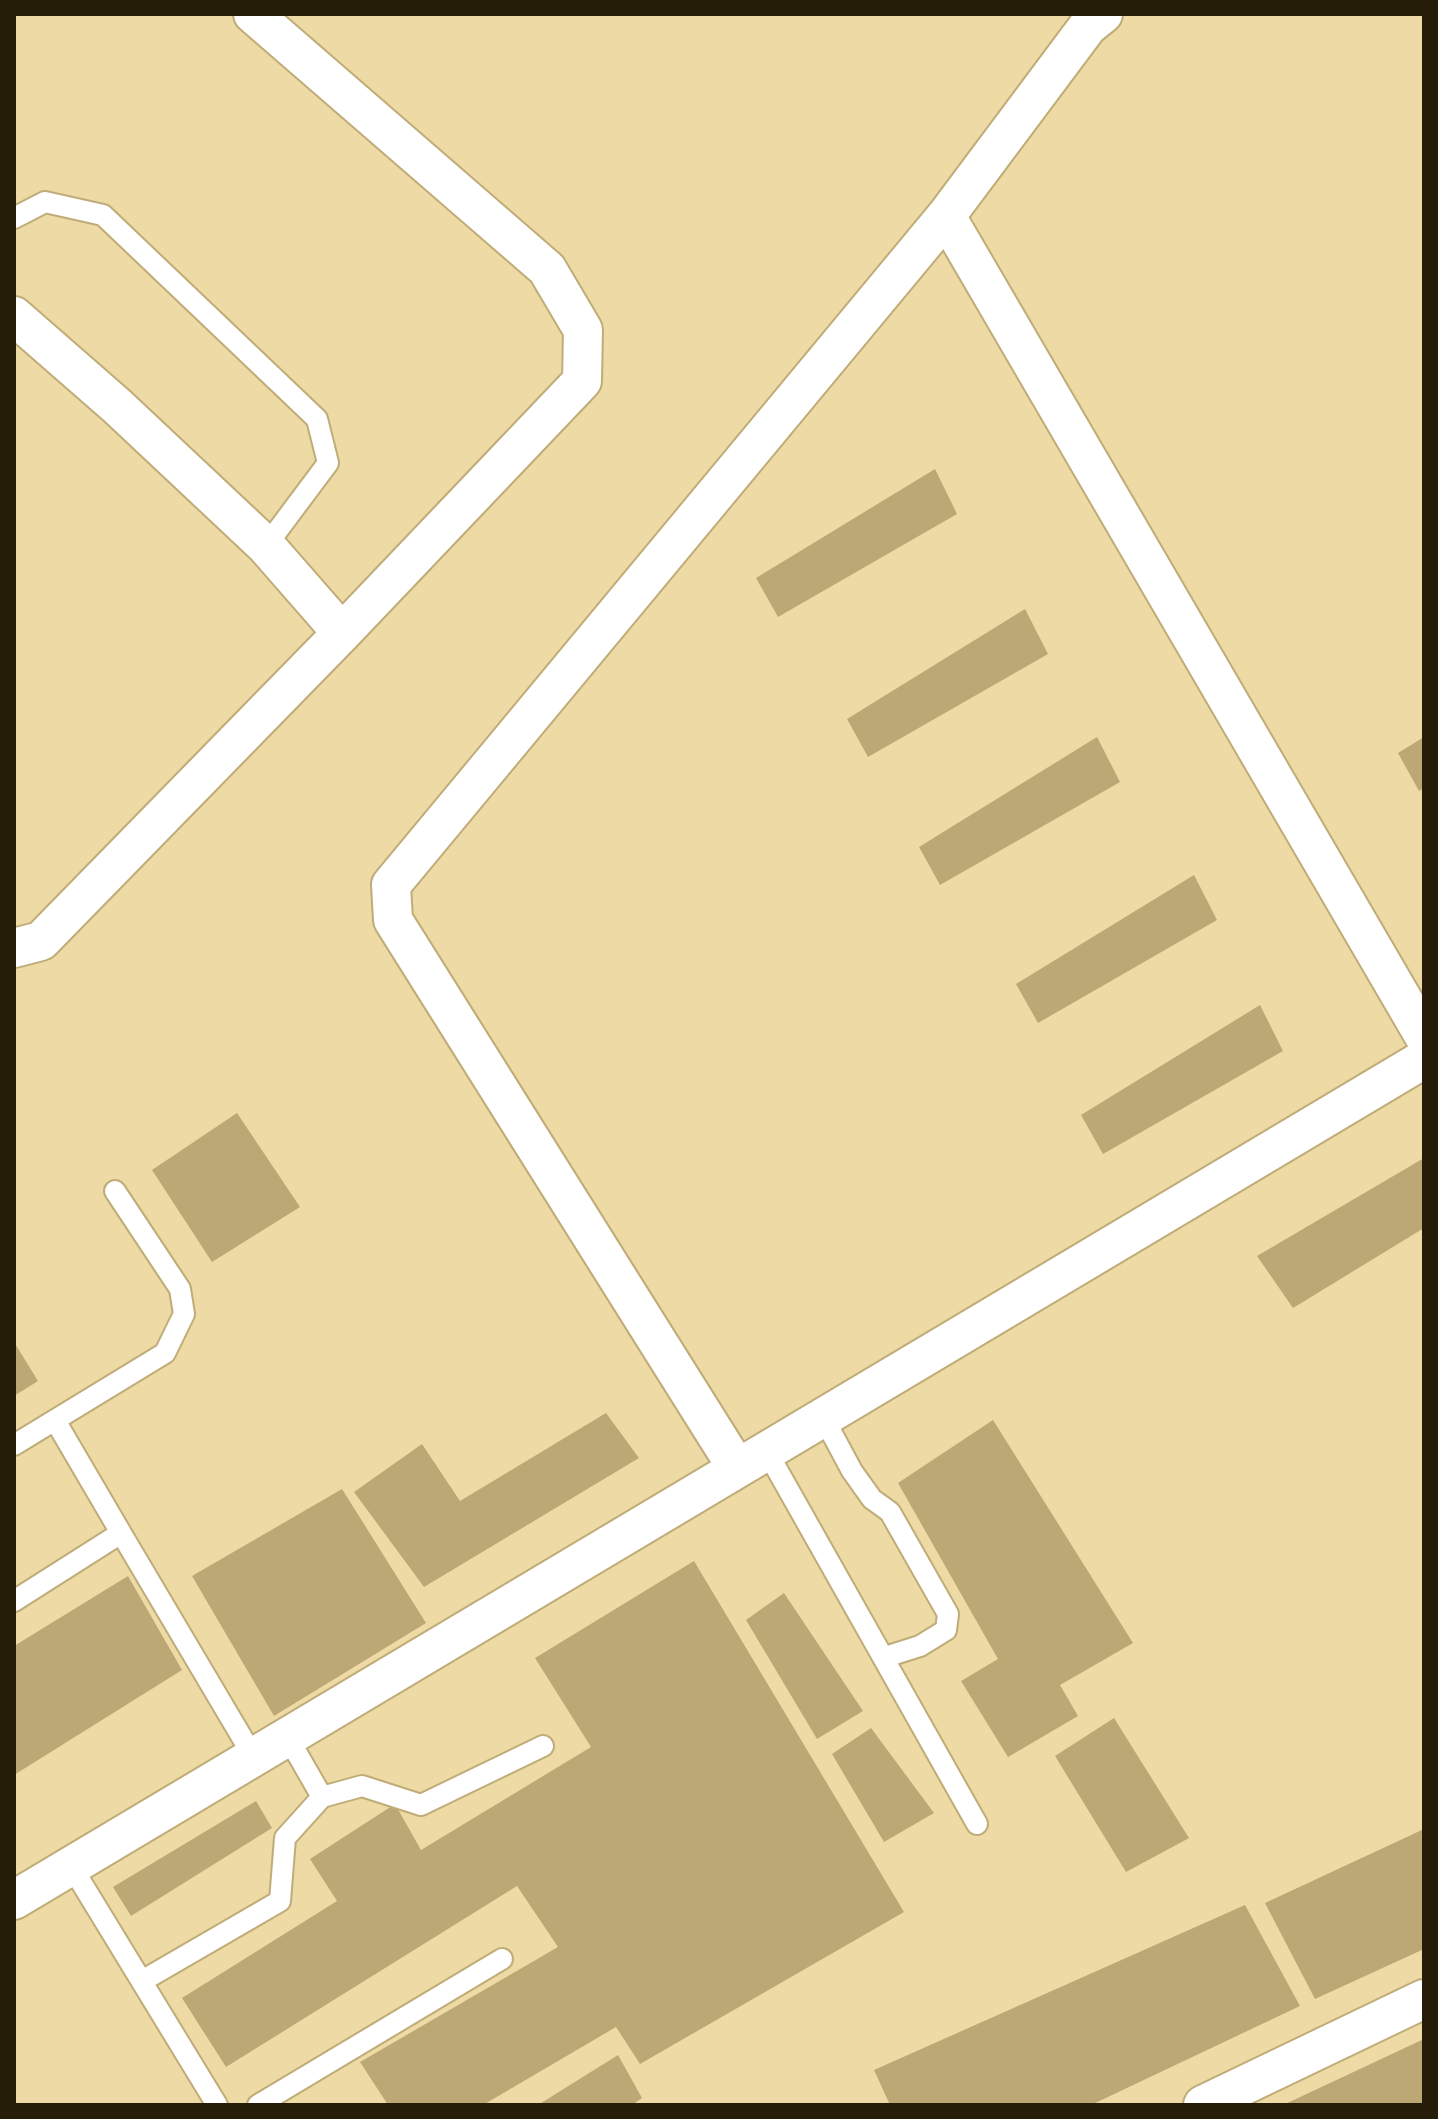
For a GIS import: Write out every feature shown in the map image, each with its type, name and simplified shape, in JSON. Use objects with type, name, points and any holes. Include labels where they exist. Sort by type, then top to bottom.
[{"type":"street","points":[[14,948],[41,941],[342,633],[582,381],[583,330],[547,269],[253,14]]},
{"type":"street","points":[[751,1459],[393,920],[391,885],[946,216],[1088,26],[1103,14]]},
{"type":"street","points":[[946,216],[1424,1036]]},
{"type":"street","points":[[14,316],[117,406],[266,546],[342,633]]},
{"type":"street","points":[[14,1900],[822,1415],[1424,1059]]},
{"type":"street","points":[[1203,2105],[1424,1999]]},
{"type":"lane","points":[[14,218],[45,202],[103,215],[317,419],[328,463],[266,546]]},
{"type":"lane","points":[[14,1445],[165,1353],[184,1314],[180,1289],[115,1191]]},
{"type":"lane","points":[[822,1415],[852,1471],[872,1499],[890,1512],[948,1614],[946,1630],[920,1646],[885,1657]]},
{"type":"lane","points":[[56,1422],[253,1756]]},
{"type":"lane","points":[[751,1459],[885,1657],[977,1824]]},
{"type":"lane","points":[[14,1601],[121,1533]]},
{"type":"lane","points":[[287,1736],[322,1797]]},
{"type":"lane","points":[[142,1981],[280,1901],[285,1838],[322,1797],[362,1786],[421,1805],[543,1746]]},
{"type":"lane","points":[[70,1864],[217,2105]]},
{"type":"lane","points":[[258,2105],[502,1959]]},
{"type":"building","points":[[935,469],[957,514],[778,617],[756,578]]},
{"type":"building","points":[[1025,609],[1048,654],[868,757],[847,719]]},
{"type":"building","points":[[1097,737],[1120,782],[940,885],[919,847]]},
{"type":"building","points":[[1424,737],[1424,788],[1419,791],[1398,753]]},
{"type":"building","points":[[1194,875],[1217,920],[1038,1023],[1016,984]]},
{"type":"building","points":[[1260,1005],[1283,1051],[1103,1154],[1081,1115]]},
{"type":"building","points":[[237,1113],[300,1207],[212,1262],[152,1170]]},
{"type":"building","points":[[1424,1158],[1424,1228],[1293,1308],[1257,1256]]},
{"type":"building","points":[[14,1342],[38,1381],[14,1396]]},
{"type":"building","points":[[606,1413],[639,1458],[424,1587],[354,1492],[422,1444],[460,1501]]},
{"type":"building","points":[[993,1420],[1133,1643],[1060,1685],[1078,1716],[1008,1757],[961,1681],[998,1659],[898,1483]]},
{"type":"building","points":[[342,1489],[426,1623],[274,1716],[192,1576]]},
{"type":"building","points":[[694,1561],[904,1912],[640,2064],[616,2027],[483,2105],[388,2105],[360,2062],[558,1947],[517,1886],[226,2067],[182,1998],[337,1901],[310,1859],[395,1804],[421,1850],[591,1747],[535,1658]]},
{"type":"building","points":[[128,1576],[182,1670],[14,1775],[14,1646]]},
{"type":"building","points":[[784,1593],[863,1711],[817,1739],[746,1620]]},
{"type":"building","points":[[1114,1718],[1189,1838],[1126,1872],[1055,1756]]},
{"type":"building","points":[[871,1728],[934,1813],[884,1842],[832,1754]]},
{"type":"building","points":[[256,1801],[272,1828],[131,1916],[113,1887]]},
{"type":"building","points":[[1424,1829],[1424,1949],[1315,1999],[1265,1903]]},
{"type":"building","points":[[1245,1905],[1300,2006],[1091,2105],[890,2105],[874,2070]]},
{"type":"building","points":[[1424,2039],[1424,2105],[1283,2105]]},
{"type":"building","points":[[618,2055],[642,2098],[632,2105],[538,2105]]}]
